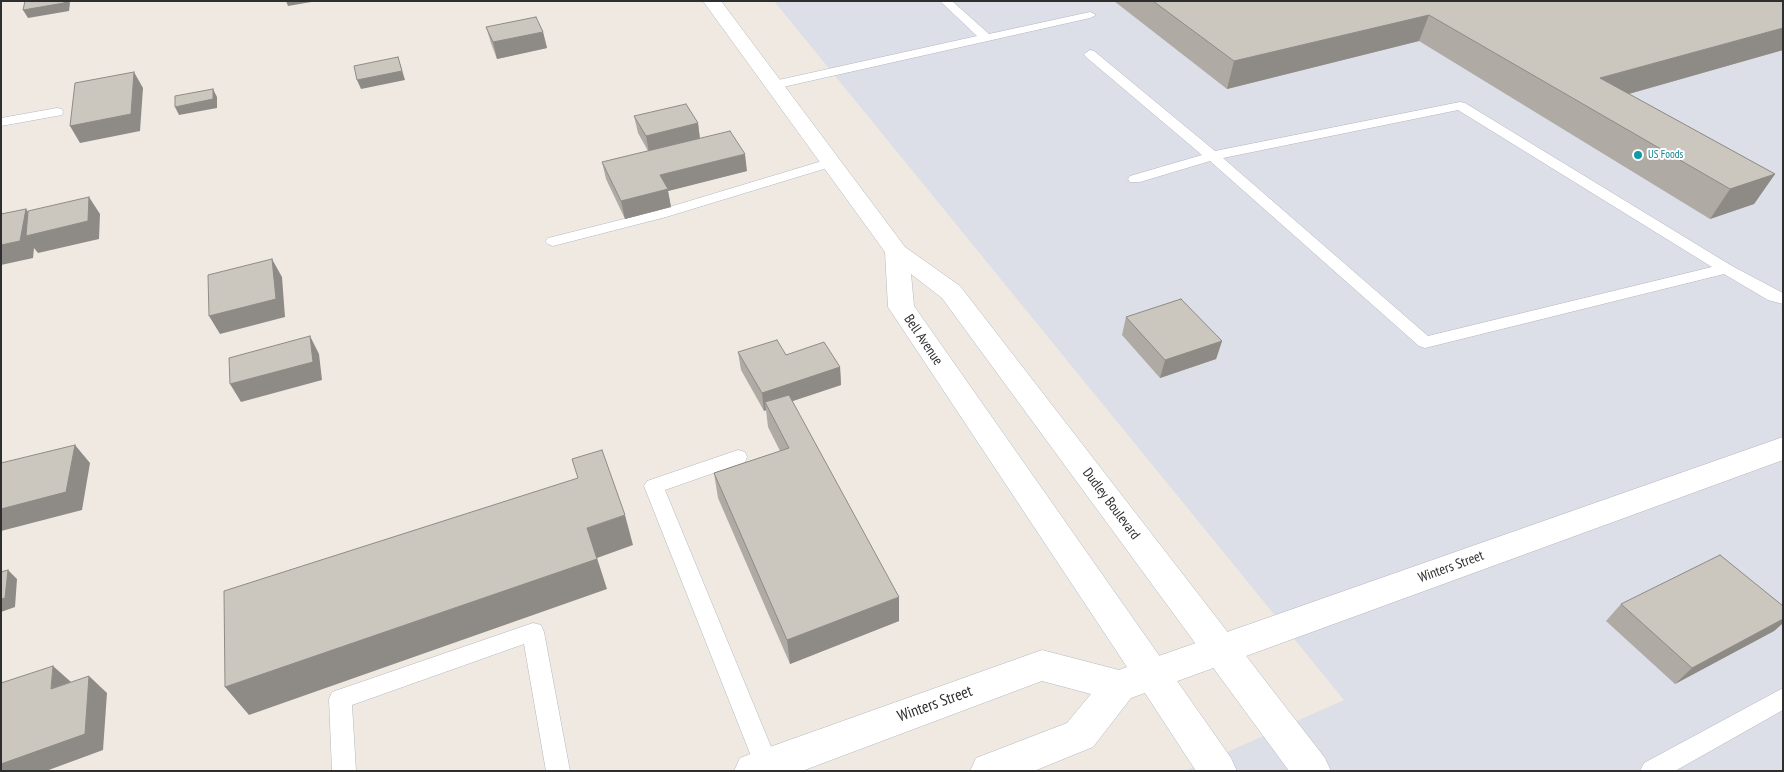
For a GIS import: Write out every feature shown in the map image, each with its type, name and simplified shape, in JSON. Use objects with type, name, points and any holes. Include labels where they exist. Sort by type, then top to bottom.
[{"type":"main road","points":[[712,1],[897,252]]},
{"type":"main road","name":"Dudley Boulevard","points":[[897,252],[951,292],[1312,771]]},
{"type":"main road","name":"Bell Avenue","points":[[897,252],[901,307],[1153,674]]},
{"type":"main road","name":"Winters Street","points":[[760,768],[1042,665],[1119,686],[1783,448]]},
{"type":"main road","points":[[1153,674],[1218,771]]},
{"type":"main road","points":[[989,771],[1080,736],[1119,686]]},
{"type":"lane","points":[[945,1],[985,38]]},
{"type":"lane","points":[[774,85],[1090,15]]},
{"type":"lane","points":[[1090,54],[1212,156],[1425,342],[1726,269]]},
{"type":"lane","points":[[1135,179],[1212,156],[1460,106],[1780,301]]},
{"type":"lane","points":[[1,122],[57,112]]},
{"type":"lane","points":[[553,240],[661,214],[832,162]]},
{"type":"lane","points":[[738,458],[654,486],[760,768]]},
{"type":"lane","points":[[344,771],[340,699],[533,632],[558,771]]},
{"type":"lane","points":[[1652,771],[1783,698]]},
{"type":"shaded area","points":[[774,1],[1783,1],[1783,771],[1185,771],[1344,700]]},
{"type":"building","points":[[25,1],[64,1],[64,3],[23,10]]},
{"type":"building","points":[[1153,1],[1783,1],[1783,28],[1600,78],[1775,174],[1730,189],[1429,15],[1234,61]]},
{"type":"building","points":[[536,17],[543,32],[493,42],[486,27]]},
{"type":"building","points":[[398,57],[402,71],[357,80],[354,66]]},
{"type":"building","points":[[134,72],[131,114],[70,126],[75,83]]},
{"type":"building","points":[[213,89],[213,99],[175,107],[175,96]]},
{"type":"building","points":[[686,104],[698,123],[646,136],[634,116]]},
{"type":"building","points":[[730,131],[745,154],[660,175],[668,189],[621,201],[602,162]]},
{"type":"building","points":[[89,197],[88,221],[26,236],[28,211]]},
{"type":"building","points":[[26,209],[20,241],[1,245],[1,214]]},
{"type":"building","points":[[272,259],[276,299],[209,316],[208,275]]},
{"type":"building","points":[[1181,299],[1222,341],[1165,360],[1126,317]]},
{"type":"building","points":[[310,336],[313,362],[230,384],[229,358]]},
{"type":"building","points":[[777,340],[786,355],[824,342],[840,367],[762,393],[738,352]]},
{"type":"building","points":[[789,395],[899,597],[787,640],[714,473],[789,448],[765,402]]},
{"type":"building","points":[[75,445],[66,492],[1,509],[1,463]]},
{"type":"building","points":[[602,450],[625,515],[587,528],[597,559],[225,687],[224,591],[578,478],[572,459]]},
{"type":"building","points":[[1720,555],[1783,606],[1783,619],[1692,668],[1621,604]]},
{"type":"building","points":[[8,570],[5,598],[1,599],[1,572]]},
{"type":"building","points":[[53,666],[51,689],[89,676],[85,734],[1,764],[1,683]]},
{"type":"place","name":"US Foods","points":[[1638,155]]}]
